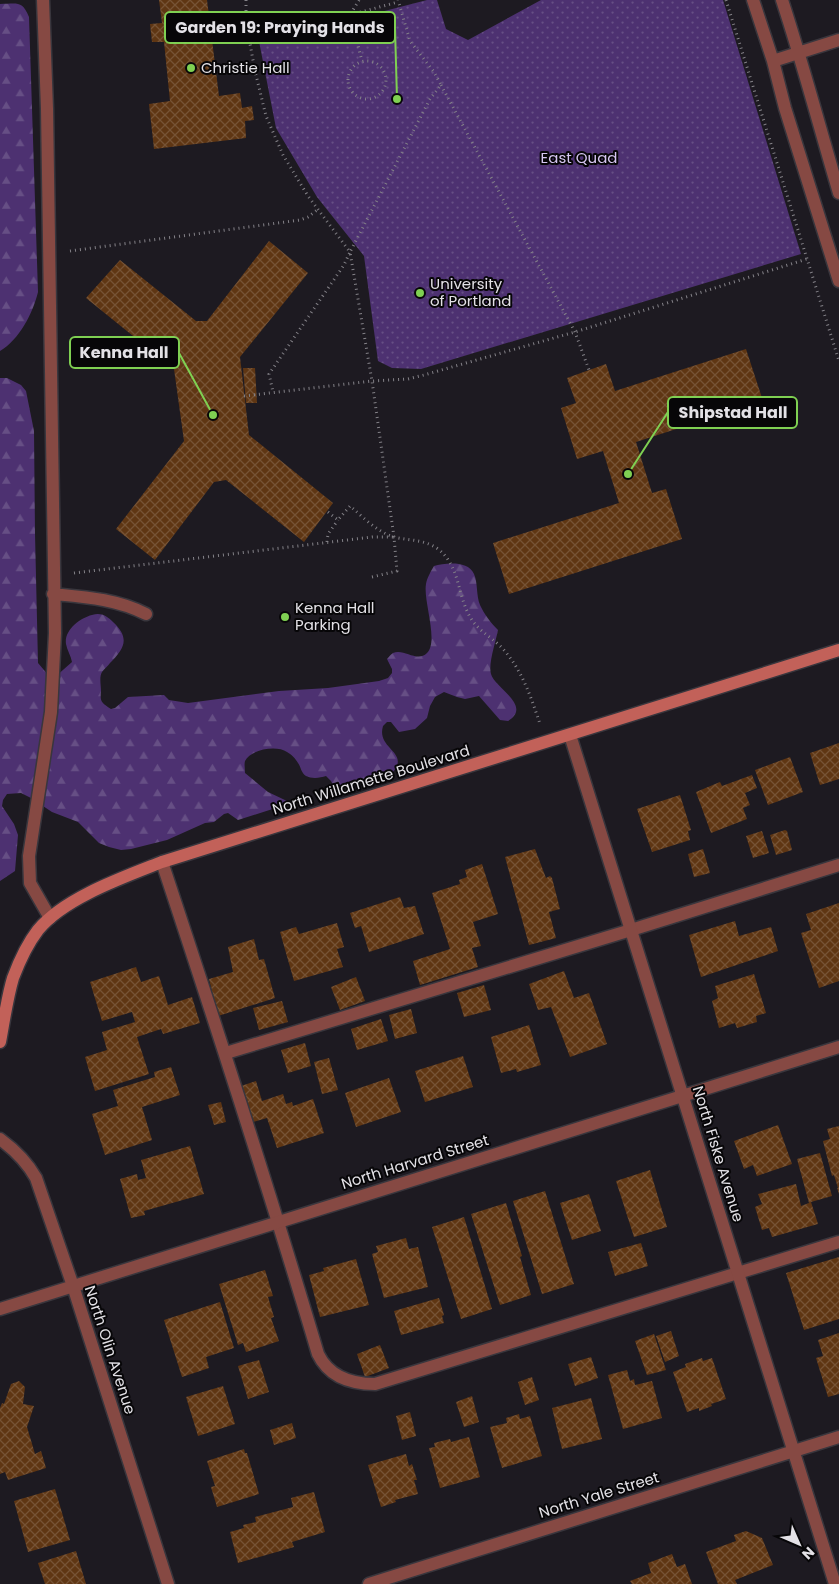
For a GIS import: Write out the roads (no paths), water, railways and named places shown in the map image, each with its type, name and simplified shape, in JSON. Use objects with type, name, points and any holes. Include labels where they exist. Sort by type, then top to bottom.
[{"type":"main road","name":"North Willamette Boulevard","points":[[0,1042],[13,978],[38,930],[50,918],[88,894],[114,881],[162,862],[839,650]]},
{"type":"street","points":[[43,0],[47,108],[55,633],[51,712],[29,856],[30,883],[50,918]]},
{"type":"street","points":[[753,0],[839,281]]},
{"type":"street","points":[[782,0],[800,52],[812,103],[839,193]]},
{"type":"street","points":[[773,61],[839,40]]},
{"type":"street","points":[[53,594],[87,597],[118,603],[146,614]]},
{"type":"street","name":"North Fiske Avenue","points":[[570,735],[835,1584]]},
{"type":"street","points":[[162,862],[226,1053],[318,1354],[328,1370],[340,1377],[349,1382],[375,1384],[839,1242]]},
{"type":"street","points":[[226,1053],[631,930],[839,864]]},
{"type":"street","name":"North Harvard Street","points":[[0,1309],[839,1047]]},
{"type":"street","name":"North Olin Avenue","points":[[0,1140],[16,1152],[30,1167],[36,1178],[73,1286],[168,1584]]},
{"type":"street","name":"North Yale Street","points":[[369,1584],[839,1436]]},
{"type":"place","name":"Christie Hall","points":[[191,68]]},
{"type":"place","name":"Garden 19: Praying Hands","points":[[397,99]]},
{"type":"place","name":"University of Portland","points":[[420,293]]},
{"type":"place","name":"Kenna Hall","points":[[213,415]]},
{"type":"place","name":"Shipstad Hall","points":[[628,474]]},
{"type":"place","name":"Kenna Hall Parking","points":[[285,617]]},
{"type":"park label","name":"East Quad","points":[[579,158]]}]
